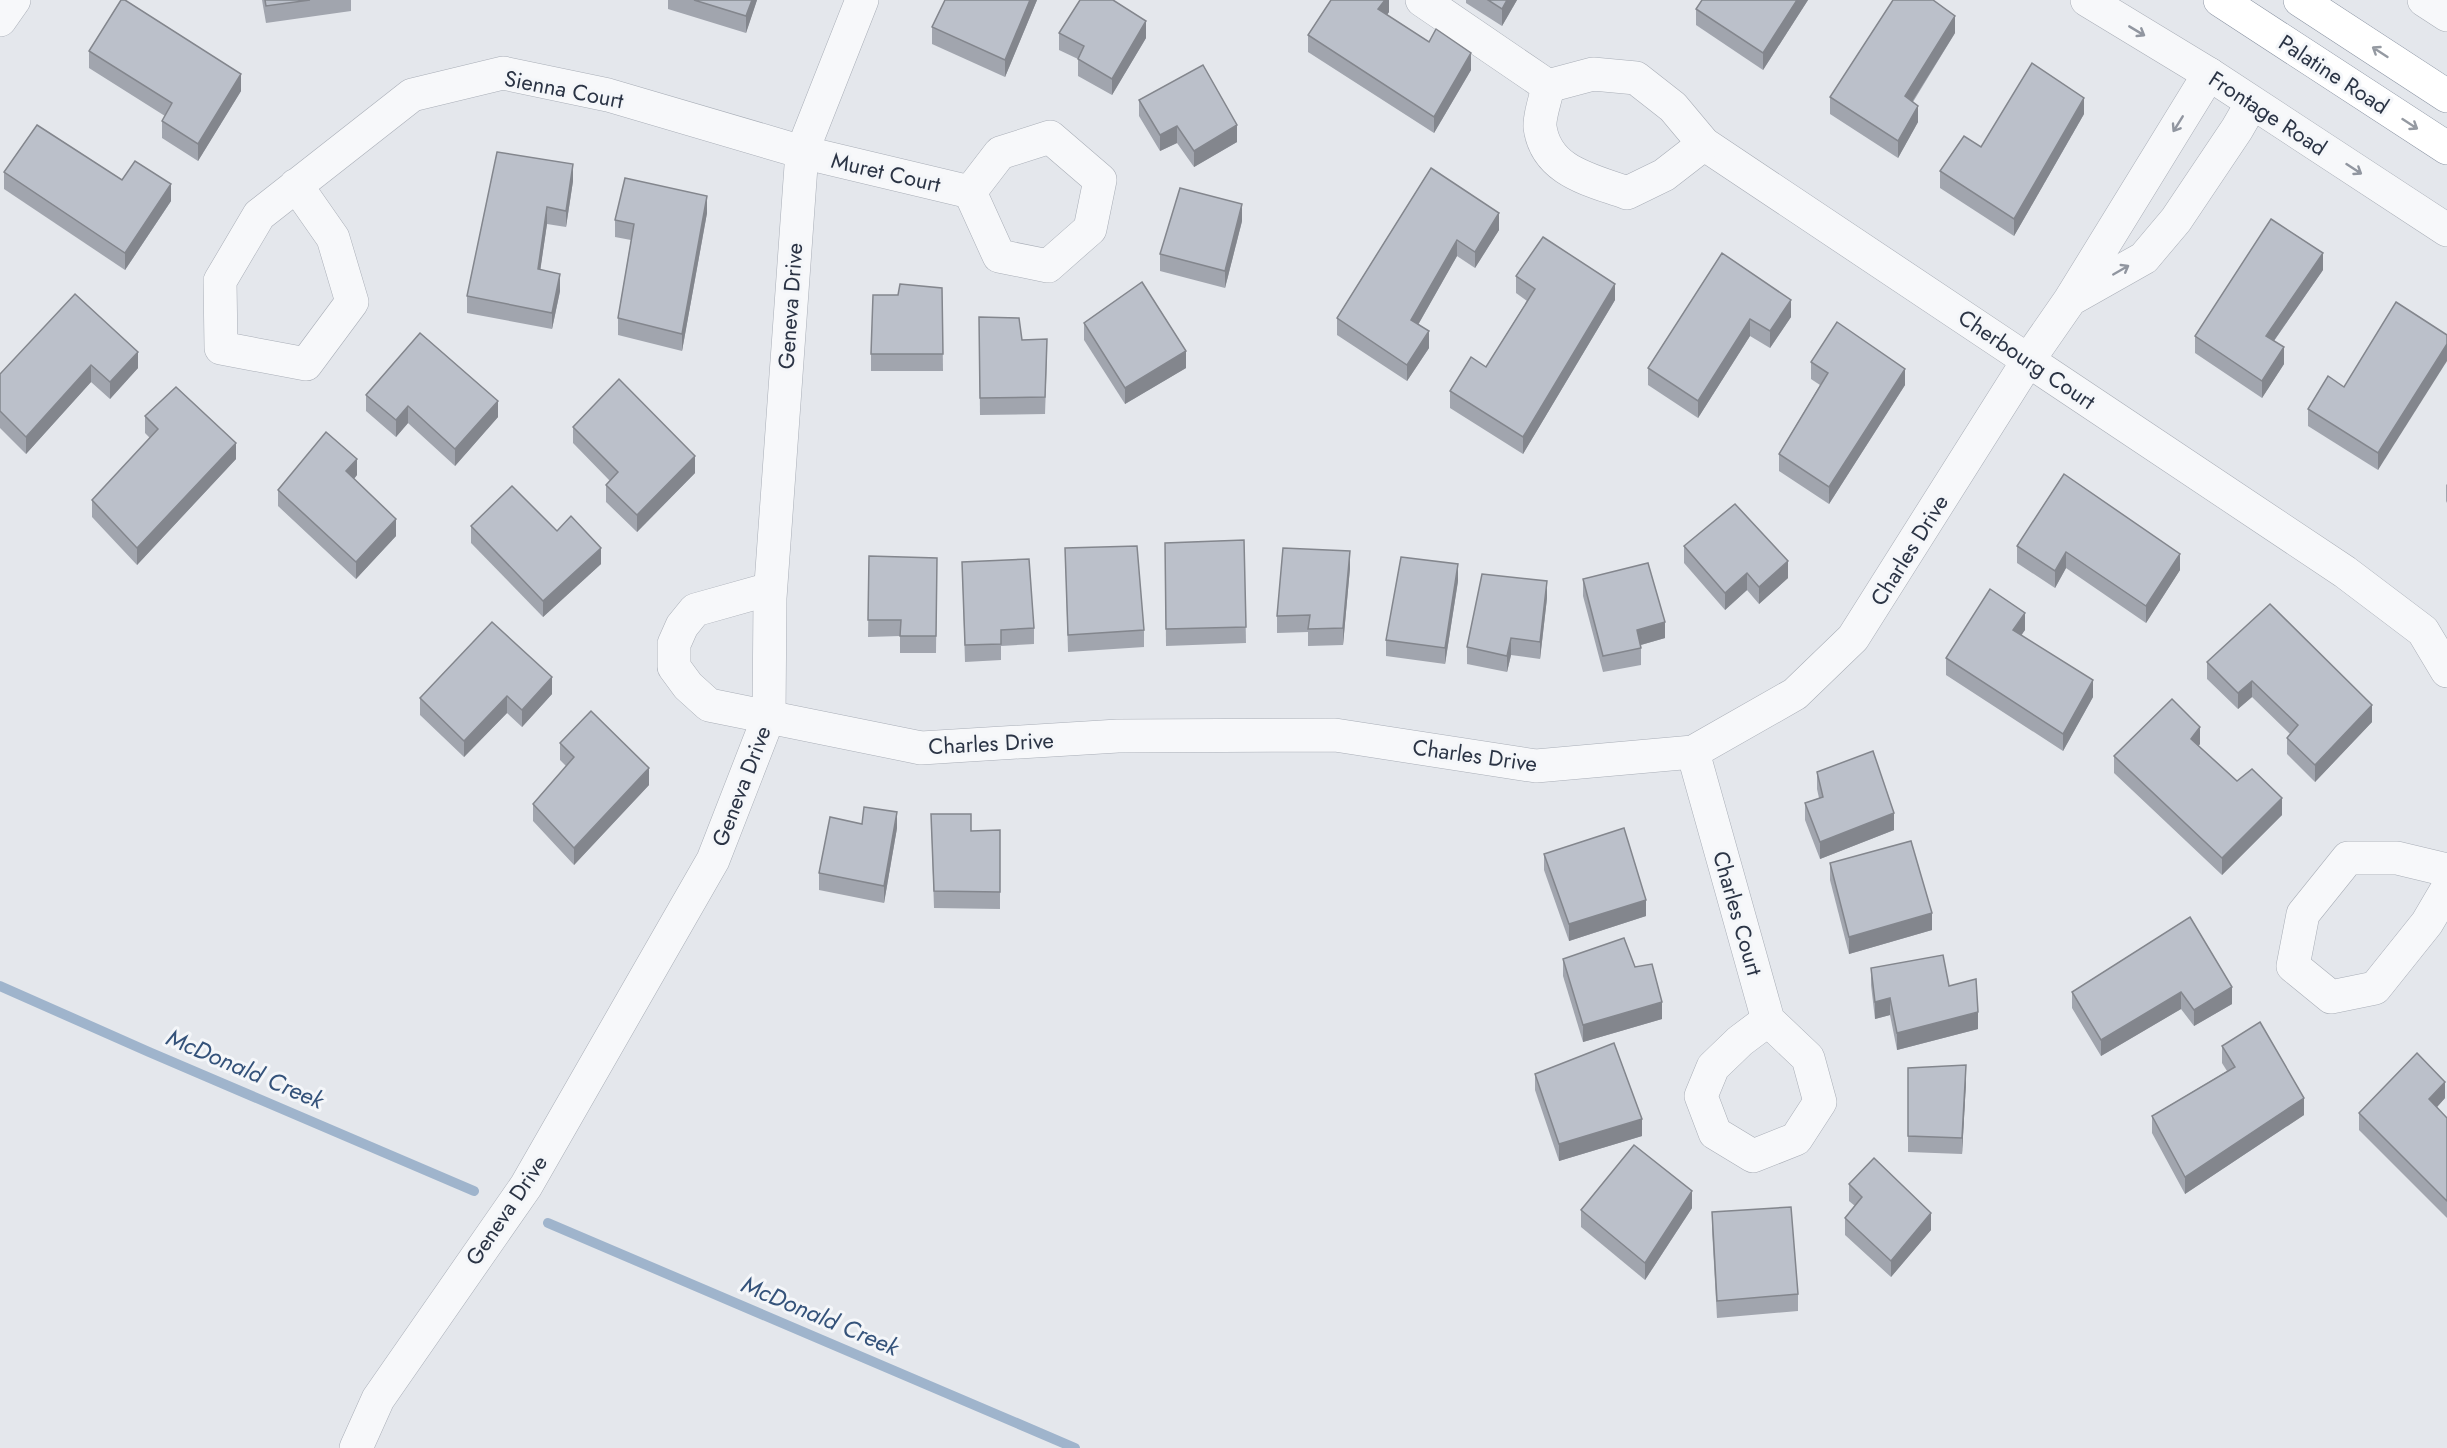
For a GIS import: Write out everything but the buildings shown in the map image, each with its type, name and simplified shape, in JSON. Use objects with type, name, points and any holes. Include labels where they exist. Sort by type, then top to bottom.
[{"type":"highway","name":"Palatine Road","points":[[2220,0],[2447,148]]},
{"type":"highway","name":"Palatine Road","points":[[2300,0],[2447,96]]},
{"type":"street","points":[[0,20],[14,0]]},
{"type":"street","name":"Geneva Drive","points":[[356,1448],[378,1399],[526,1186],[713,860],[769,716],[770,589],[802,152],[862,0]]},
{"type":"street","points":[[1422,0],[1548,87],[1540,126],[1550,156],[1566,170],[1627,193],[1664,175],[1704,144]]},
{"type":"street","name":"Frontage Road","points":[[2087,0],[2209,74],[2447,230]]},
{"type":"street","points":[[2424,0],[2447,15]]},
{"type":"street","name":"Sienna Court","points":[[296,184],[333,238],[352,302],[306,364],[221,348],[220,281],[259,215],[296,184],[412,95],[503,73],[618,98],[802,152]]},
{"type":"street","name":"Cherbourg Court","points":[[1548,87],[1593,74],[1636,78],[1673,107],[1704,144],[2345,572],[2423,631],[2447,670]]},
{"type":"street","name":"Charles Drive","points":[[770,589],[695,610],[682,626],[674,644],[674,667],[688,686],[710,705],[921,748],[1118,736],[1335,735],[1536,766],[1693,752],[1795,694],[1853,638],[2029,359],[2070,300],[2209,74]]},
{"type":"street","name":"Charles Drive","points":[[2070,300],[2144,258],[2176,220],[2252,103]]},
{"type":"street","name":"Muret Court","points":[[802,152],[970,192]]},
{"type":"street","name":"Charles Court","points":[[1693,752],[1768,1020]]},
{"type":"street","points":[[2447,870],[2397,858],[2348,858],[2303,914],[2293,966],[2331,997],[2375,988],[2427,923],[2447,889]]},
{"type":"street","points":[[1768,1020],[1808,1058],[1820,1102],[1796,1139],[1753,1156],[1715,1133],[1701,1096],[1713,1067],[1740,1041],[1768,1020]]},
{"type":"waterway","name":"McDonald Creek","points":[[0,986],[474,1191]]},
{"type":"waterway","name":"McDonald Creek","points":[[548,1223],[1075,1448]]}]
